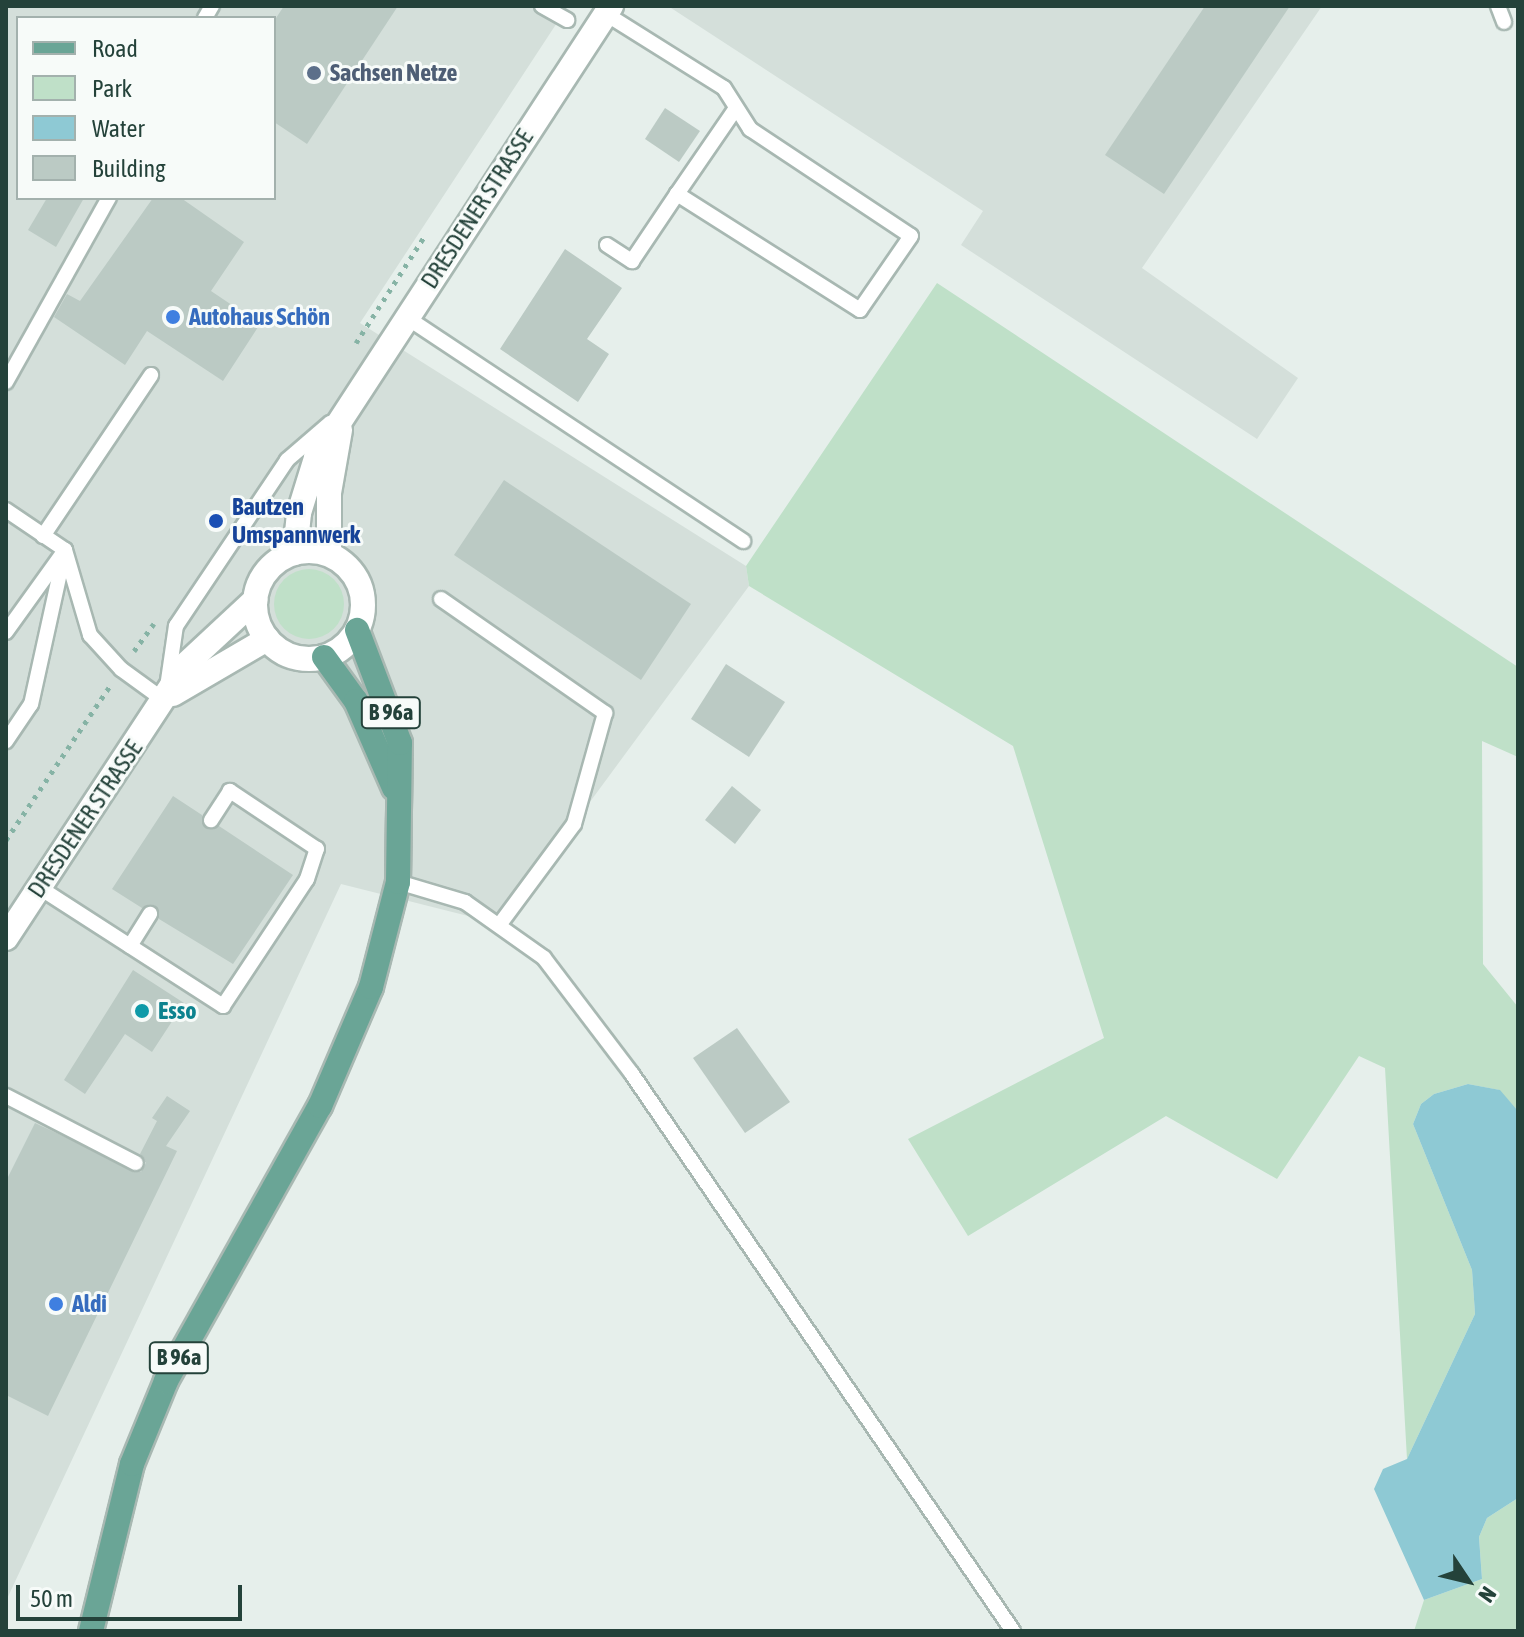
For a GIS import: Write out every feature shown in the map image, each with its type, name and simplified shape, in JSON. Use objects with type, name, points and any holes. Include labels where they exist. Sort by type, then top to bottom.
[{"type":"main road","name":"DRESDENER STRASSE","points":[[6,938],[201,647],[255,600],[267,571],[295,553],[299,513],[316,458],[608,10]]},
{"type":"main road","name":"DRESDENER STRASSE","points":[[329,554],[329,493],[343,413]]},
{"type":"main road","points":[[255,600],[267,639],[290,656],[324,657],[357,630],[361,589],[349,568],[329,554],[295,553]]},
{"type":"main road","name":"B 96a","points":[[91,1631],[109,1541],[138,1450],[166,1381],[320,1106],[371,987],[398,882],[400,743],[357,630]]},
{"type":"main road","name":"DRESDENER STRASSE","points":[[165,701],[267,639]]},
{"type":"main road","name":"B 96a","points":[[324,657],[356,701],[400,802]]},
{"type":"lane","points":[[542,6],[567,20]]},
{"type":"lane","points":[[1498,6],[1504,22]]},
{"type":"lane","points":[[608,10],[724,88],[750,129],[911,236],[860,310],[677,194]]},
{"type":"lane","points":[[607,245],[632,261],[736,108]]},
{"type":"lane","points":[[6,382],[108,200]]},
{"type":"lane","points":[[406,317],[743,541]]},
{"type":"lane","points":[[43,536],[151,375]]},
{"type":"lane","points":[[6,510],[65,550],[90,635],[121,669],[165,701],[176,626],[287,460],[343,413]]},
{"type":"lane","points":[[6,632],[65,550]]},
{"type":"lane","points":[[6,741],[31,704],[65,550]]},
{"type":"lane","points":[[441,599],[605,713],[574,824],[500,924]]},
{"type":"lane","points":[[40,888],[223,1006],[307,879],[317,849],[230,791],[211,820]]},
{"type":"lane","points":[[398,882],[465,902],[544,958],[632,1074],[1013,1631]]},
{"type":"lane","points":[[130,946],[150,914]]},
{"type":"lane","points":[[6,1096],[136,1163]]},
{"type":"shaded area","points":[[6,6],[568,6],[360,323],[746,566],[749,586],[500,924],[341,884],[6,1601]]},
{"type":"shaded area","points":[[668,6],[1322,6],[1142,268],[1298,378],[1257,439],[961,245],[983,211]]},
{"type":"green space","points":[[937,283],[1518,667],[1518,757],[1482,741],[1483,964],[1518,1007],[1518,1111],[1499,1090],[1468,1084],[1434,1094],[1421,1104],[1413,1124],[1472,1270],[1475,1314],[1407,1459],[1385,1068],[1359,1056],[1277,1179],[1166,1116],[968,1236],[908,1139],[1104,1038],[1013,746],[749,586],[746,566]]},
{"type":"green space","points":[[309,569],[334,579],[344,604],[334,629],[309,639],[284,629],[274,604],[284,579]]},
{"type":"green space","points":[[1518,1498],[1518,1631],[1414,1631],[1424,1600],[1482,1579],[1479,1537],[1487,1518]]},
{"type":"water","points":[[1468,1084],[1500,1090],[1518,1111],[1518,1498],[1487,1518],[1479,1537],[1482,1579],[1424,1600],[1374,1489],[1383,1469],[1407,1459],[1475,1314],[1472,1270],[1413,1124],[1421,1104],[1434,1094]]},
{"type":"building","name":"Sachsen Netze","points":[[284,6],[398,6],[307,144],[276,123],[276,18]]},
{"type":"building","points":[[1205,6],[1290,6],[1164,194],[1105,155]]},
{"type":"building","points":[[665,108],[700,131],[679,162],[645,139]]},
{"type":"building","points":[[46,200],[83,200],[56,247],[28,230]]},
{"type":"building","points":[[152,200],[184,200],[244,242],[211,291],[260,324],[223,381],[147,331],[125,365],[54,317],[67,294],[80,301]]},
{"type":"building","points":[[565,249],[622,288],[587,339],[609,354],[578,402],[500,349]]},
{"type":"building","points":[[504,480],[691,604],[641,680],[454,555]]},
{"type":"building","points":[[726,664],[785,702],[749,757],[691,719]]},
{"type":"building","points":[[732,786],[761,810],[735,844],[705,820]]},
{"type":"building","points":[[173,796],[202,815],[205,828],[219,826],[293,875],[233,964],[159,919],[155,905],[142,908],[112,889]]},
{"type":"building","name":"Esso","points":[[133,970],[184,1003],[152,1052],[125,1034],[85,1094],[64,1080]]},
{"type":"building","points":[[737,1028],[790,1102],[745,1133],[693,1058]]},
{"type":"building","name":"Aldi","points":[[167,1096],[190,1111],[166,1146],[177,1151],[48,1416],[6,1395],[6,1181],[35,1123],[141,1172],[146,1163],[140,1154],[157,1121],[152,1118]]},
{"type":"place","name":"Sachsen Netze","points":[[314,73]]},
{"type":"place","name":"Autohaus Schön","points":[[173,317]]},
{"type":"place","name":"Bautzen Umspannwerk","points":[[216,521]]},
{"type":"place","name":"Esso","points":[[142,1011]]},
{"type":"place","name":"Aldi","points":[[56,1304]]}]
